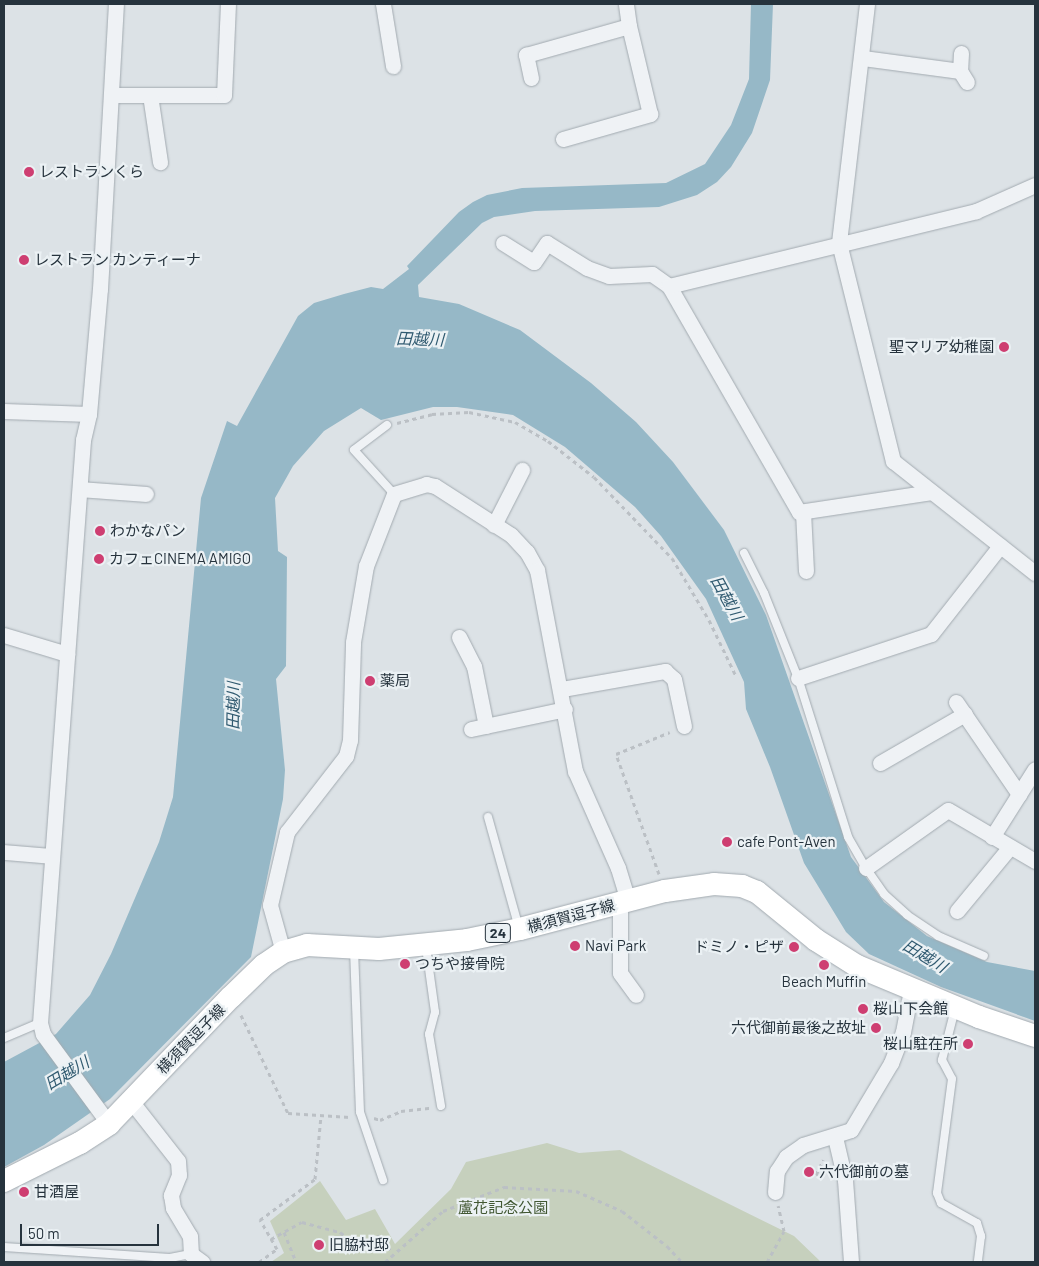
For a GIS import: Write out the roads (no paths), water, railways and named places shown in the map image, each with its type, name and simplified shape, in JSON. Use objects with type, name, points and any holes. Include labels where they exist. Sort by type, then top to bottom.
[{"type":"main road","name":"横須賀逗子線","points":[[4,1181],[80,1144],[104,1118],[131,1101],[264,965],[284,952],[307,945],[354,947],[426,946],[520,929],[665,891],[714,884],[750,888],[834,954],[912,990],[1035,1036]]},
{"type":"street","points":[[104,1118],[42,1028],[66,654],[83,440],[89,414],[100,289],[116,4]]},
{"type":"street","points":[[110,95],[224,95],[228,4]]},
{"type":"street","points":[[383,4],[394,66]]},
{"type":"street","points":[[563,139],[650,114],[629,26],[626,4]]},
{"type":"street","points":[[867,4],[863,58],[839,244],[893,461],[1035,573]]},
{"type":"street","points":[[532,78],[526,55],[629,26]]},
{"type":"street","points":[[863,58],[964,77],[961,53]]},
{"type":"street","points":[[150,95],[160,162]]},
{"type":"street","points":[[670,286],[976,211],[1035,185]]},
{"type":"street","points":[[503,243],[534,262],[547,243],[594,271],[609,276],[652,274],[670,286],[799,512],[931,492]]},
{"type":"street","points":[[4,411],[89,414]]},
{"type":"street","points":[[494,524],[522,470]]},
{"type":"street","points":[[284,952],[270,905],[287,832],[346,756],[350,740],[353,642],[366,566],[394,494],[426,484],[435,486],[511,535],[527,552],[536,570],[562,689],[575,771],[618,868],[624,902],[620,973],[636,995]]},
{"type":"street","points":[[80,489],[146,494]]},
{"type":"street","points":[[802,512],[806,571]]},
{"type":"street","points":[[798,678],[931,634],[1000,546]]},
{"type":"street","points":[[4,635],[66,654]]},
{"type":"street","points":[[459,636],[474,666],[486,726]]},
{"type":"street","points":[[562,689],[665,671],[674,679],[684,726]]},
{"type":"street","points":[[880,763],[961,708],[1019,794]]},
{"type":"street","points":[[471,729],[565,709]]},
{"type":"street","points":[[992,837],[1035,769]]},
{"type":"street","points":[[866,868],[948,810],[1035,861]]},
{"type":"street","points":[[957,911],[1010,847]]},
{"type":"street","points":[[4,852],[52,856]]},
{"type":"street","points":[[775,1192],[777,1171],[786,1157],[803,1145],[835,1137],[851,1130],[891,1063],[903,1032],[912,990]]},
{"type":"street","points":[[131,1101],[178,1161],[179,1175],[171,1196],[173,1208],[190,1236],[196,1258]]},
{"type":"street","points":[[835,1137],[846,1180],[851,1262]]},
{"type":"lane","points":[[387,425],[354,450],[394,494]]},
{"type":"lane","points":[[744,553],[764,593],[798,678],[848,837],[866,868],[884,894],[907,915],[938,936],[984,956]]},
{"type":"lane","points":[[488,817],[520,929]]},
{"type":"lane","points":[[426,946],[435,1012],[429,1034],[441,1106]]},
{"type":"lane","points":[[354,947],[361,1115],[383,1180]]},
{"type":"lane","points":[[955,1007],[942,1060],[952,1079],[937,1193],[941,1203],[976,1223],[981,1236],[978,1262]]},
{"type":"lane","points":[[4,1038],[42,1028]]},
{"type":"lane","points":[[4,1247],[196,1258]]},
{"type":"water","name":"田越川","points":[[751,4],[773,4],[770,80],[752,133],[731,167],[717,182],[697,195],[659,207],[535,211],[494,217],[482,223],[418,285],[419,297],[459,304],[520,330],[591,383],[636,422],[673,462],[724,530],[766,615],[851,857],[884,902],[927,936],[987,962],[1035,971],[1035,1021],[941,987],[869,954],[846,932],[804,863],[770,767],[746,709],[744,682],[706,599],[661,536],[635,507],[565,447],[513,415],[457,407],[433,407],[381,420],[361,408],[324,431],[293,466],[275,498],[278,551],[287,557],[286,666],[276,679],[285,770],[283,799],[251,957],[110,1099],[44,1145],[4,1167],[4,1062],[56,1034],[90,995],[111,954],[159,842],[173,797],[201,498],[227,421],[237,426],[298,316],[314,303],[371,287],[383,289],[409,269],[407,266],[459,212],[473,202],[487,195],[522,188],[666,183],[705,164],[731,125],[749,79]]},
{"type":"place","name":"レストランくら","points":[[29,172]]},
{"type":"place","name":"レストラン カンティーナ","points":[[24,260]]},
{"type":"place","name":"聖マリア幼稚園","points":[[1004,347]]},
{"type":"place","name":"わかなパン","points":[[100,531]]},
{"type":"place","name":"カフェCINEMA AMIGO","points":[[99,559]]},
{"type":"place","name":"薬局","points":[[370,681]]},
{"type":"place","name":"cafe Pont-Aven","points":[[727,842]]},
{"type":"place","name":"Navi Park","points":[[575,946]]},
{"type":"place","name":"ドミノ・ピザ","points":[[794,947]]},
{"type":"place","name":"つちや接骨院","points":[[405,964]]},
{"type":"place","name":"Beach Muffin","points":[[824,965]]},
{"type":"place","name":"桜山下会館","points":[[863,1009]]},
{"type":"place","name":"六代御前最後之故址","points":[[876,1028]]},
{"type":"place","name":"桜山駐在所","points":[[968,1044]]},
{"type":"place","name":"六代御前の墓","points":[[809,1172]]},
{"type":"place","name":"甘酒屋","points":[[24,1192]]},
{"type":"place","name":"旧脇村邸","points":[[319,1245]]},
{"type":"park label","name":"蘆花記念公園","points":[[503,1208]]}]
